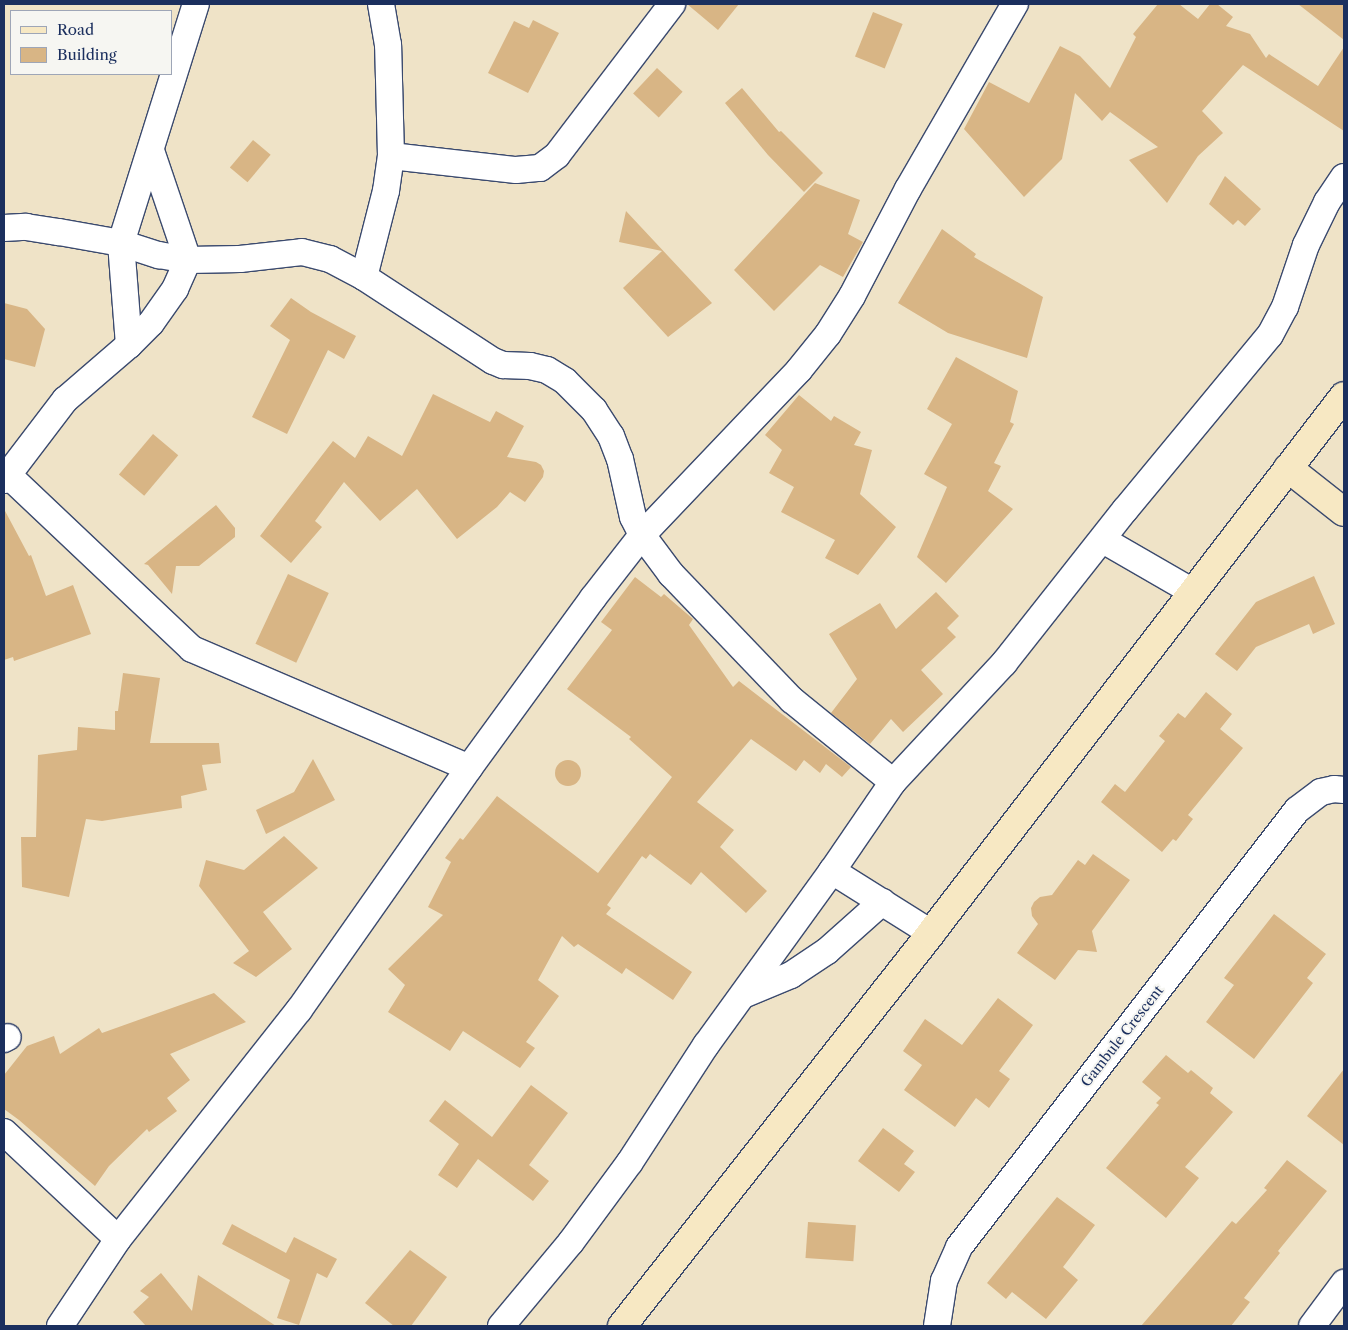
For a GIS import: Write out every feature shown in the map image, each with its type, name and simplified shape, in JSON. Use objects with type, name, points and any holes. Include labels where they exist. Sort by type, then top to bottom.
[{"type":"main road","points":[[622,1326],[931,933],[1344,396]]},
{"type":"main road","points":[[1288,468],[1344,512]]},
{"type":"street","points":[[129,345],[121,243],[196,4]]},
{"type":"street","points":[[364,277],[386,191],[391,156],[388,45],[381,4]]},
{"type":"street","points":[[391,156],[516,170],[540,168],[557,155],[672,4]]},
{"type":"street","points":[[60,1326],[118,1240],[299,1010],[469,768],[593,598],[642,536],[799,370],[828,334],[852,296],[908,189],[1015,4]]},
{"type":"street","points":[[151,151],[188,260],[164,307],[129,345],[65,400],[6,478],[192,649],[469,768]]},
{"type":"street","points":[[501,1326],[583,1226],[630,1162],[706,1045],[832,871],[893,782],[1004,663],[1125,510],[1270,335],[1285,307],[1306,245],[1327,202],[1344,177]]},
{"type":"street","points":[[4,228],[34,228],[121,243],[159,255],[188,260],[240,259],[302,252],[330,259],[364,277],[493,361],[503,366],[530,366],[547,370],[565,381],[594,410],[611,436],[620,459],[633,517],[642,536],[670,574],[792,700],[893,782]]},
{"type":"street","points":[[1103,540],[1193,592]]},
{"type":"street","name":"Gambule Crescent","points":[[942,1323],[944,1281],[959,1247],[1298,810],[1321,792],[1334,789],[1344,790]]},
{"type":"street","points":[[832,871],[931,933]]},
{"type":"street","points":[[742,996],[791,975],[827,951],[882,902]]},
{"type":"street","points":[[4,1132],[118,1240]]},
{"type":"street","points":[[1312,1326],[1344,1284]]},
{"type":"building","points":[[687,4],[739,4],[718,30]]},
{"type":"building","points":[[1158,4],[1179,4],[1198,19],[1210,4],[1217,4],[1233,17],[1226,26],[1250,34],[1266,58],[1269,54],[1318,86],[1344,47],[1344,131],[1243,65],[1202,111],[1223,133],[1198,156],[1167,203],[1129,160],[1158,147],[1110,112],[1102,121],[1075,93],[1062,159],[1024,197],[964,129],[989,82],[1029,103],[1060,46],[1080,56],[1110,88],[1136,37],[1133,34]]},
{"type":"building","points":[[1298,4],[1344,4],[1344,40]]},
{"type":"building","points":[[873,12],[903,24],[885,68],[855,57]]},
{"type":"building","points":[[533,20],[559,33],[528,93],[488,73],[514,21],[529,28]]},
{"type":"building","points":[[657,68],[683,92],[659,117],[633,94]]},
{"type":"building","points":[[742,88],[779,132],[781,131],[823,173],[804,192],[768,155],[725,103]]},
{"type":"building","points":[[253,140],[271,155],[247,182],[230,168]]},
{"type":"building","points":[[1225,176],[1261,209],[1245,226],[1238,220],[1233,225],[1209,204]]},
{"type":"building","points":[[815,183],[860,200],[848,234],[863,242],[843,277],[820,265],[774,311],[734,270]]},
{"type":"building","points":[[626,211],[712,303],[668,337],[623,288],[662,251],[619,242]]},
{"type":"building","points":[[942,229],[976,254],[974,257],[1043,297],[1027,358],[948,333],[898,303]]},
{"type":"building","points":[[291,298],[311,312],[356,336],[344,359],[328,350],[287,434],[252,417],[290,340],[270,326]]},
{"type":"building","points":[[4,303],[27,309],[45,329],[35,367],[4,359]]},
{"type":"building","points":[[956,357],[1018,391],[1010,422],[1014,424],[994,463],[1001,466],[988,491],[1013,509],[946,583],[917,557],[947,487],[924,474],[952,424],[927,409]]},
{"type":"building","points":[[433,394],[490,422],[496,411],[524,426],[507,457],[536,462],[541,465],[544,471],[543,477],[525,502],[510,492],[497,507],[457,539],[417,489],[380,521],[344,482],[315,521],[322,527],[291,563],[260,536],[333,441],[355,458],[368,436],[402,456]]},
{"type":"building","points":[[799,395],[831,421],[834,416],[861,432],[854,445],[872,450],[860,494],[896,527],[858,575],[825,558],[835,540],[781,512],[794,487],[769,473],[782,450],[765,435]]},
{"type":"building","points":[[153,434],[178,455],[144,496],[119,475]]},
{"type":"building","points":[[216,505],[235,528],[235,537],[199,566],[176,566],[172,594],[148,565],[144,564]]},
{"type":"building","points":[[4,509],[29,556],[31,555],[46,596],[73,585],[91,634],[14,661],[13,657],[4,660]]},
{"type":"building","points":[[288,574],[329,593],[296,663],[255,644]]},
{"type":"building","points":[[1314,576],[1335,624],[1313,634],[1309,624],[1256,647],[1237,671],[1215,654],[1256,602]]},
{"type":"building","points":[[635,577],[661,597],[664,594],[693,619],[689,625],[733,687],[739,681],[851,767],[842,777],[826,764],[820,773],[804,760],[796,771],[751,739],[697,802],[734,830],[720,847],[767,891],[746,913],[701,872],[691,885],[650,854],[646,859],[642,856],[607,905],[611,908],[606,914],[692,972],[673,1000],[626,968],[622,974],[578,944],[574,947],[562,936],[538,980],[559,996],[526,1042],[535,1048],[520,1068],[463,1031],[450,1051],[388,1012],[405,985],[388,969],[443,915],[428,907],[451,862],[445,858],[460,838],[463,840],[497,796],[598,873],[672,777],[629,739],[631,737],[567,689],[612,630],[601,622]]},
{"type":"building","points":[[936,592],[959,616],[947,628],[956,637],[921,670],[943,694],[903,732],[891,719],[870,744],[831,713],[857,679],[829,634],[880,603],[896,629]]},
{"type":"building","points":[[123,673],[160,678],[150,743],[219,743],[221,763],[202,765],[207,790],[181,796],[182,808],[102,821],[86,819],[69,897],[22,887],[21,837],[36,837],[38,755],[77,750],[78,727],[115,730],[115,711],[118,711]]},
{"type":"building","points":[[1206,692],[1232,714],[1220,729],[1243,748],[1188,815],[1193,819],[1176,841],[1173,839],[1162,852],[1101,802],[1115,784],[1125,792],[1165,741],[1159,736],[1178,713],[1185,718]]},
{"type":"building","points":[[313,759],[335,800],[266,834],[256,810],[294,792]]},
{"type":"building","points":[[568,760],[577,764],[581,773],[577,782],[568,786],[559,782],[555,773],[559,764]]},
{"type":"building","points":[[284,836],[318,868],[263,912],[292,949],[256,977],[233,963],[249,951],[199,886],[206,860],[244,870]]},
{"type":"building","points":[[1093,854],[1130,880],[1092,931],[1097,952],[1078,950],[1055,980],[1017,953],[1038,924],[1032,916],[1031,908],[1034,902],[1040,897],[1052,895],[1078,860],[1085,865]]},
{"type":"building","points":[[1274,914],[1326,954],[1307,978],[1313,983],[1254,1059],[1206,1022],[1234,985],[1224,978]]},
{"type":"building","points":[[214,993],[246,1022],[170,1054],[190,1080],[167,1098],[177,1111],[149,1132],[147,1129],[109,1166],[95,1186],[4,1109],[4,1075],[27,1046],[54,1036],[60,1054],[99,1028],[102,1033]]},
{"type":"building","points":[[998,998],[1033,1025],[999,1071],[1010,1079],[989,1108],[976,1098],[955,1127],[904,1090],[922,1065],[903,1051],[925,1019],[962,1045]]},
{"type":"building","points":[[1166,1055],[1188,1073],[1191,1070],[1213,1088],[1210,1093],[1233,1112],[1185,1167],[1199,1178],[1166,1218],[1106,1168],[1159,1105],[1156,1103],[1161,1098],[1142,1082]]},
{"type":"building","points":[[1344,1069],[1344,1145],[1307,1116]]},
{"type":"building","points":[[531,1085],[568,1113],[529,1165],[549,1181],[533,1201],[478,1159],[457,1188],[438,1175],[459,1144],[429,1121],[445,1100],[492,1137]]},
{"type":"building","points":[[883,1128],[914,1151],[904,1164],[915,1172],[899,1192],[858,1161]]},
{"type":"building","points":[[1287,1160],[1327,1191],[1278,1251],[1280,1253],[1244,1298],[1250,1302],[1231,1326],[1141,1326],[1232,1221],[1236,1224],[1267,1190],[1264,1188]]},
{"type":"building","points":[[1057,1197],[1095,1225],[1063,1267],[1078,1280],[1046,1319],[1012,1292],[1006,1299],[987,1283]]},
{"type":"building","points":[[808,1222],[856,1225],[853,1261],[805,1258]]},
{"type":"building","points":[[232,1224],[286,1253],[294,1237],[337,1259],[327,1278],[317,1273],[299,1325],[277,1318],[290,1280],[222,1244]]},
{"type":"building","points":[[410,1250],[447,1277],[411,1326],[394,1326],[365,1303]]},
{"type":"building","points":[[161,1273],[192,1311],[198,1275],[276,1326],[146,1326],[133,1312],[149,1297],[140,1291]]}]
